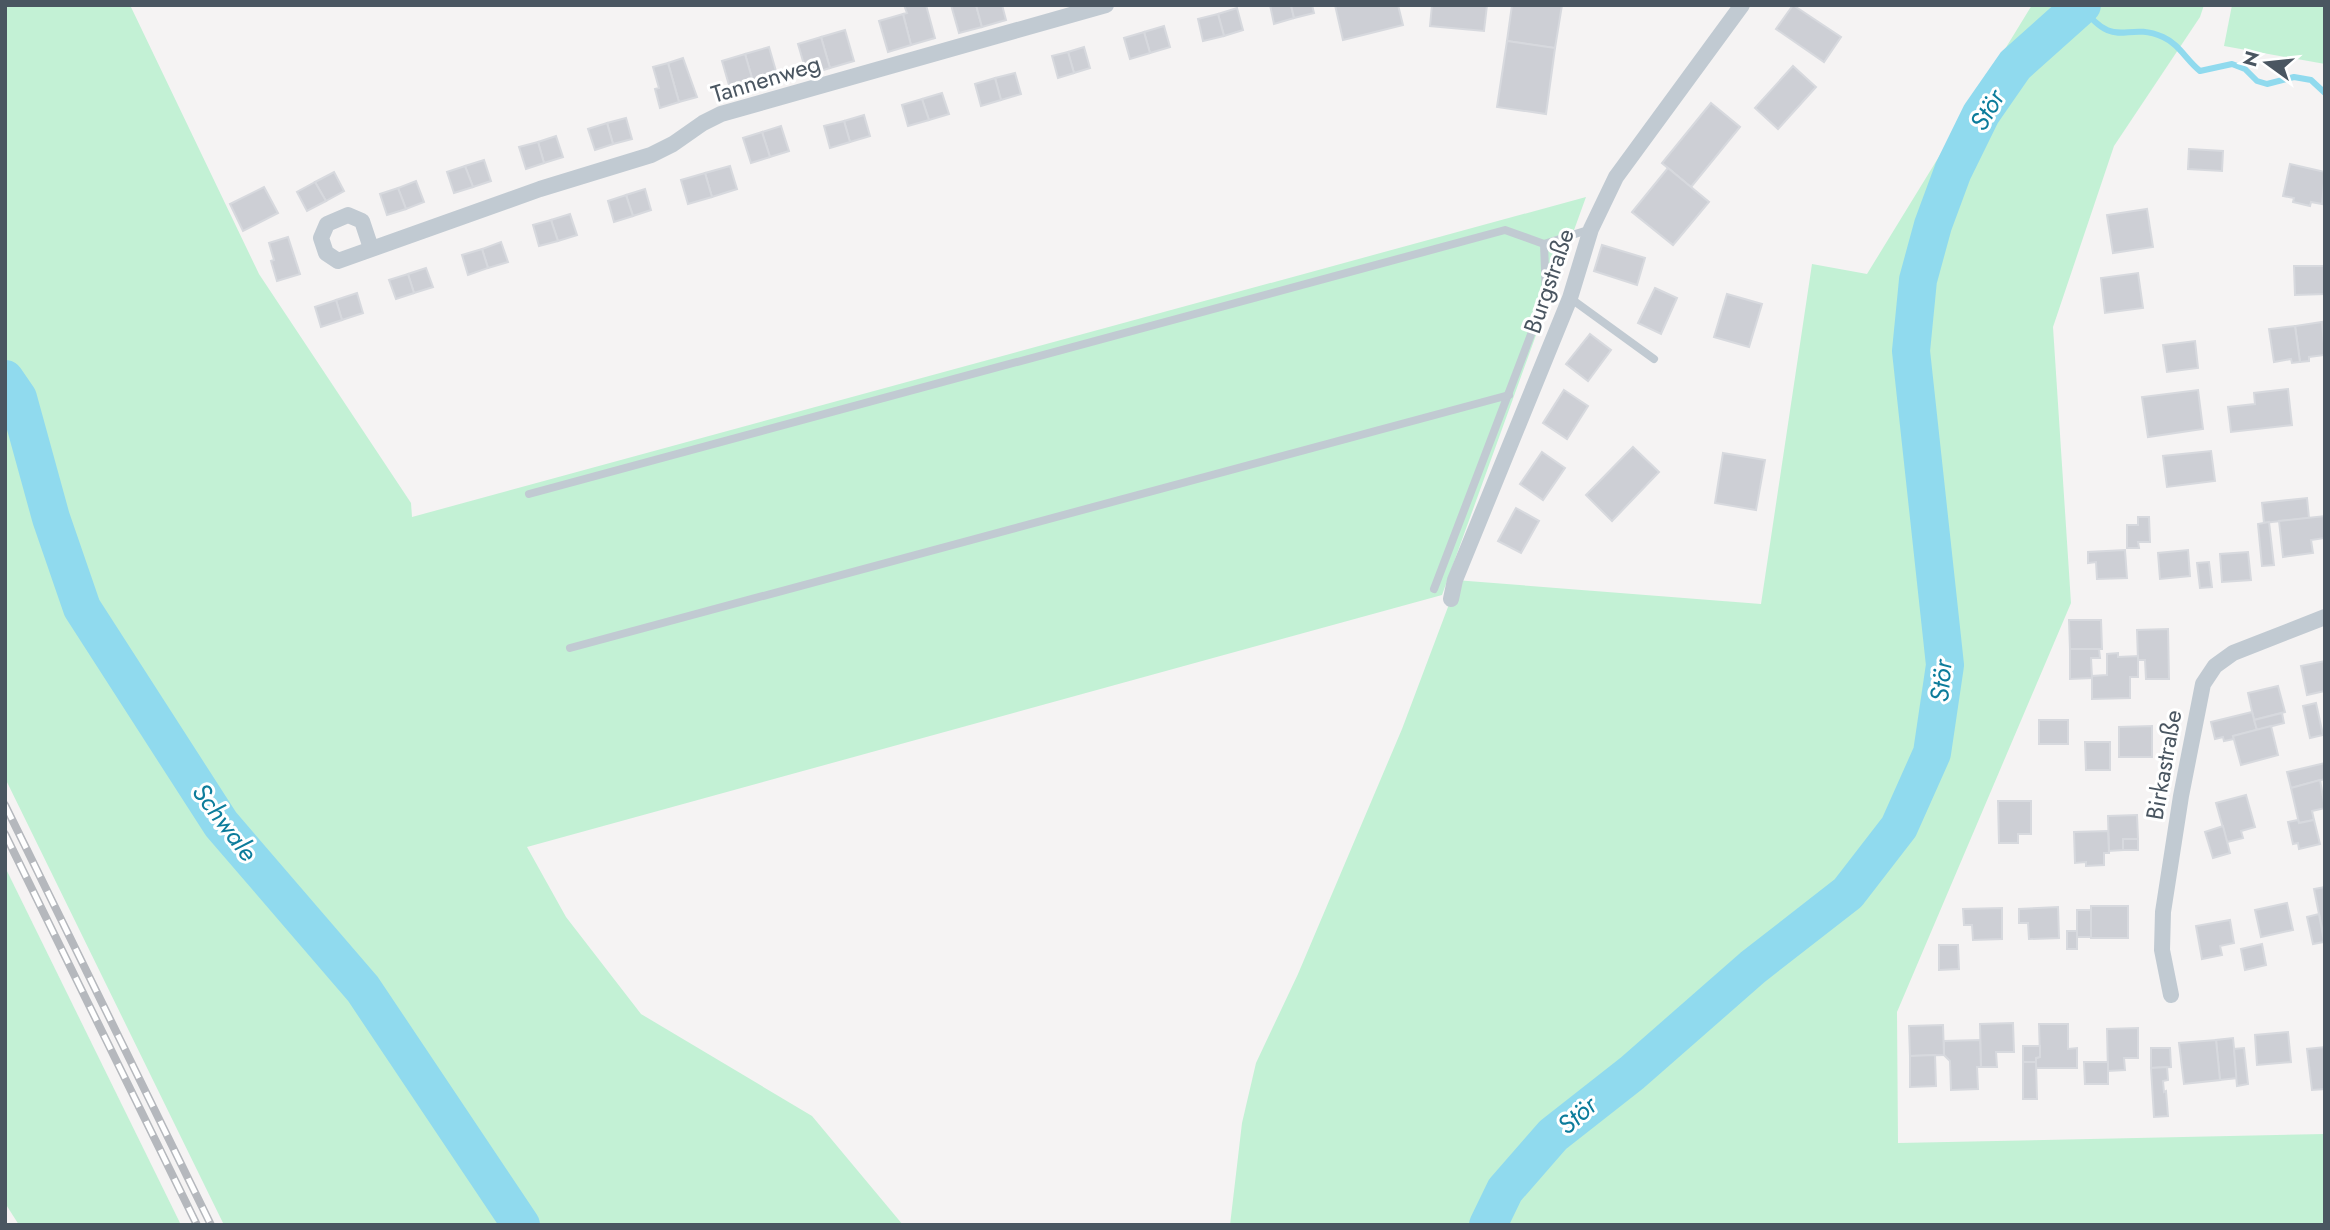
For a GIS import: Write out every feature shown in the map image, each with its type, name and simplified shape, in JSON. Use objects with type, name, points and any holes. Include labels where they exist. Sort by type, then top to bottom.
[{"type":"street","name":"Tannenweg","points":[[371,248],[540,189],[651,155],[674,144],[721,114],[1106,5]]},
{"type":"street","name":"Burgstraße","points":[[1451,599],[1455,580],[1570,298],[1591,229],[1616,177],[1742,5]]},
{"type":"street","name":"Birkastraße","points":[[2171,995],[2162,950],[2163,912],[2181,796],[2203,684],[2215,666],[2233,653],[2325,617]]},
{"type":"lane","points":[[529,494],[1505,230],[1544,244],[1591,229]]},
{"type":"lane","points":[[1434,589],[1546,295],[1544,244]]},
{"type":"lane","points":[[1570,298],[1654,359]]},
{"type":"lane","points":[[570,648],[1509,396]]},
{"type":"green space","points":[[5,5],[130,5],[259,274],[411,503],[412,517],[1586,197],[1442,595],[527,847],[566,917],[641,1014],[812,1116],[903,1225],[224,1225],[5,778]]},
{"type":"green space","points":[[2032,5],[2204,5],[2200,17],[2114,146],[2053,327],[2071,603],[1897,1012],[1898,1143],[2325,1134],[2325,1225],[1230,1225],[1242,1123],[1256,1063],[1298,974],[1402,729],[1451,599],[1455,580],[1761,604],[1812,264],[1867,274]],"holes":[[[1826,912],[1660,1049],[1753,967]]]},
{"type":"green space","points":[[2232,5],[2325,5],[2325,64],[2224,46]]},
{"type":"green space","points":[[5,867],[181,1225],[19,1225],[5,1203]]},
{"type":"building","points":[[904,5],[926,5],[935,38],[911,45],[903,14],[907,13]]},
{"type":"building","points":[[951,5],[976,5],[982,27],[959,33]]},
{"type":"building","points":[[976,5],[1002,5],[1006,20],[982,27]]},
{"type":"building","points":[[1270,5],[1291,5],[1294,18],[1274,24]]},
{"type":"building","points":[[1291,5],[1312,5],[1314,13],[1294,18]]},
{"type":"building","points":[[1335,5],[1398,5],[1403,25],[1343,40]]},
{"type":"building","points":[[1432,5],[1487,5],[1484,31],[1430,26]]},
{"type":"building","points":[[1512,5],[1562,5],[1555,48],[1507,41]]},
{"type":"building","points":[[1793,5],[1841,37],[1824,62],[1776,29]]},
{"type":"building","points":[[1237,8],[1243,30],[1224,36],[1218,14]]},
{"type":"building","points":[[903,14],[911,45],[888,52],[879,21]]},
{"type":"building","points":[[1218,14],[1224,36],[1203,41],[1198,19]]},
{"type":"building","points":[[1164,26],[1170,47],[1150,53],[1144,32]]},
{"type":"building","points":[[845,30],[854,61],[830,68],[821,37]]},
{"type":"building","points":[[1144,32],[1150,53],[1130,59],[1124,38]]},
{"type":"building","points":[[821,37],[830,68],[807,75],[798,44]]},
{"type":"building","points":[[1507,41],[1555,48],[1546,114],[1497,107]]},
{"type":"building","points":[[769,47],[778,78],[754,85],[745,54]]},
{"type":"building","points":[[1084,47],[1090,68],[1074,73],[1068,52]]},
{"type":"building","points":[[1068,52],[1074,73],[1058,78],[1052,56]]},
{"type":"building","points":[[745,54],[754,85],[731,92],[722,61]]},
{"type":"building","points":[[683,58],[697,97],[679,102],[668,63]]},
{"type":"building","points":[[668,63],[679,102],[660,108],[655,89],[659,88],[653,67]]},
{"type":"building","points":[[1793,66],[1816,87],[1778,129],[1755,108]]},
{"type":"building","points":[[1015,73],[1021,94],[1001,100],[995,78]]},
{"type":"building","points":[[995,78],[1001,100],[981,106],[975,84]]},
{"type":"building","points":[[942,93],[949,114],[929,120],[922,99]]},
{"type":"building","points":[[922,99],[929,120],[908,126],[902,105]]},
{"type":"building","points":[[1711,103],[1740,127],[1691,187],[1662,163]]},
{"type":"building","points":[[864,115],[870,136],[850,142],[844,121]]},
{"type":"building","points":[[626,118],[632,139],[613,144],[607,123]]},
{"type":"building","points":[[844,121],[850,142],[830,148],[824,126]]},
{"type":"building","points":[[607,123],[613,144],[595,150],[588,129]]},
{"type":"building","points":[[781,126],[789,151],[770,157],[762,132]]},
{"type":"building","points":[[762,132],[770,157],[751,163],[743,138]]},
{"type":"building","points":[[556,136],[563,157],[544,163],[538,142]]},
{"type":"building","points":[[538,142],[544,163],[526,169],[519,147]]},
{"type":"building","points":[[2189,149],[2223,151],[2222,171],[2188,169]]},
{"type":"building","points":[[484,160],[491,181],[473,187],[465,166]]},
{"type":"building","points":[[2290,164],[2325,172],[2322,204],[2311,202],[2310,206],[2293,202],[2294,198],[2283,196]]},
{"type":"building","points":[[465,166],[473,187],[454,193],[447,172]]},
{"type":"building","points":[[730,166],[737,189],[712,197],[705,173]]},
{"type":"building","points":[[1668,168],[1709,202],[1673,245],[1632,212]]},
{"type":"building","points":[[334,172],[344,191],[326,201],[315,182]]},
{"type":"building","points":[[705,173],[712,197],[688,204],[681,180]]},
{"type":"building","points":[[416,181],[424,202],[406,209],[398,188]]},
{"type":"building","points":[[315,182],[326,201],[307,211],[297,192]]},
{"type":"building","points":[[264,187],[278,213],[243,231],[230,204]]},
{"type":"building","points":[[398,188],[406,209],[387,215],[380,194]]},
{"type":"building","points":[[645,189],[651,210],[633,216],[626,195]]},
{"type":"building","points":[[626,195],[633,216],[614,222],[608,201]]},
{"type":"building","points":[[2147,209],[2153,247],[2113,253],[2107,215]]},
{"type":"building","points":[[570,214],[577,235],[558,241],[551,220]]},
{"type":"building","points":[[551,220],[558,241],[539,246],[533,225]]},
{"type":"building","points":[[288,237],[300,274],[277,281],[269,243]]},
{"type":"building","points":[[501,242],[508,262],[488,268],[482,249]]},
{"type":"building","points":[[1602,245],[1645,258],[1637,285],[1594,271]]},
{"type":"building","points":[[482,249],[488,268],[468,275],[462,255]]},
{"type":"building","points":[[2294,266],[2325,266],[2325,294],[2295,295]]},
{"type":"building","points":[[426,268],[433,287],[414,293],[408,274]]},
{"type":"building","points":[[2138,273],[2143,308],[2105,313],[2101,278]]},
{"type":"building","points":[[408,274],[414,293],[396,299],[389,280]]},
{"type":"building","points":[[1655,288],[1677,298],[1661,334],[1638,323]]},
{"type":"building","points":[[357,293],[363,313],[342,320],[336,300]]},
{"type":"building","points":[[1727,294],[1762,304],[1749,347],[1714,337]]},
{"type":"building","points":[[336,300],[342,320],[321,327],[315,307]]},
{"type":"building","points":[[2322,322],[2325,355],[2309,357],[2309,361],[2300,362],[2295,326]]},
{"type":"building","points":[[2295,326],[2300,362],[2292,363],[2291,359],[2274,362],[2269,329]]},
{"type":"building","points":[[1590,334],[1611,350],[1588,381],[1566,364]]},
{"type":"building","points":[[2195,341],[2198,368],[2167,372],[2163,345]]},
{"type":"building","points":[[2288,389],[2292,425],[2231,432],[2228,407],[2255,404],[2254,393]]},
{"type":"building","points":[[1564,390],[1588,406],[1567,439],[1543,423]]},
{"type":"building","points":[[2198,390],[2203,429],[2148,437],[2142,397]]},
{"type":"building","points":[[1633,447],[1659,472],[1612,521],[1586,495]]},
{"type":"building","points":[[2211,451],[2215,481],[2167,487],[2163,456]]},
{"type":"building","points":[[1542,452],[1565,468],[1543,500],[1520,484]]},
{"type":"building","points":[[1723,453],[1765,460],[1756,510],[1715,503]]},
{"type":"building","points":[[2307,498],[2309,518],[2264,523],[2262,503]]},
{"type":"building","points":[[1516,508],[1539,521],[1521,553],[1498,541]]},
{"type":"building","points":[[2325,516],[2325,538],[2311,540],[2313,553],[2283,557],[2279,521]]},
{"type":"building","points":[[2138,517],[2149,517],[2150,542],[2138,542],[2139,548],[2127,548],[2127,525],[2138,525]]},
{"type":"building","points":[[2269,522],[2274,565],[2262,566],[2258,524]]},
{"type":"building","points":[[2125,550],[2127,578],[2097,579],[2096,562],[2088,563],[2088,552]]},
{"type":"building","points":[[2188,550],[2190,576],[2160,579],[2158,553]]},
{"type":"building","points":[[2248,552],[2251,580],[2222,582],[2220,554]]},
{"type":"building","points":[[2209,562],[2212,587],[2200,588],[2197,563]]},
{"type":"building","points":[[2069,620],[2101,620],[2102,649],[2070,649]]},
{"type":"building","points":[[2168,629],[2169,679],[2146,679],[2145,660],[2138,660],[2137,630]]},
{"type":"building","points":[[2070,649],[2099,649],[2100,658],[2091,658],[2092,678],[2070,679]]},
{"type":"building","points":[[2118,653],[2118,657],[2138,656],[2138,677],[2130,677],[2130,698],[2092,699],[2092,676],[2107,675],[2107,654]]},
{"type":"building","points":[[2325,661],[2325,691],[2307,695],[2301,666]]},
{"type":"building","points":[[2278,686],[2285,712],[2254,720],[2248,693]]},
{"type":"building","points":[[2316,703],[2323,735],[2310,738],[2303,706]]},
{"type":"building","points":[[2252,712],[2257,730],[2233,736],[2234,739],[2215,739],[2211,722]]},
{"type":"building","points":[[2282,713],[2284,723],[2257,730],[2254,720]]},
{"type":"building","points":[[2039,720],[2068,720],[2068,744],[2039,744]]},
{"type":"building","points":[[2152,726],[2152,757],[2119,757],[2119,727]]},
{"type":"building","points":[[2271,726],[2278,755],[2241,765],[2233,736]]},
{"type":"building","points":[[2085,742],[2110,742],[2110,770],[2086,770]]},
{"type":"building","points":[[2325,763],[2325,779],[2291,788],[2287,772]]},
{"type":"building","points":[[2320,780],[2325,808],[2312,811],[2314,820],[2299,823],[2291,788]]},
{"type":"building","points":[[2246,795],[2255,827],[2241,831],[2243,838],[2227,842],[2216,803]]},
{"type":"building","points":[[1998,801],[2031,801],[2031,834],[2018,834],[2018,843],[1999,843]]},
{"type":"building","points":[[2137,815],[2138,839],[2123,839],[2123,850],[2109,851],[2108,816]]},
{"type":"building","points":[[2298,820],[2299,823],[2314,820],[2320,844],[2299,849],[2298,843],[2293,844],[2288,822]]},
{"type":"building","points":[[2223,826],[2230,853],[2213,858],[2205,832]]},
{"type":"building","points":[[2108,831],[2109,853],[2104,853],[2104,865],[2086,866],[2086,862],[2075,863],[2074,832]]},
{"type":"building","points":[[2123,839],[2138,839],[2138,850],[2123,850]]},
{"type":"building","points":[[2325,887],[2325,944],[2314,889]]},
{"type":"building","points":[[2287,903],[2293,930],[2261,937],[2255,910]]},
{"type":"building","points":[[2091,906],[2128,906],[2128,938],[2091,938]]},
{"type":"building","points":[[2058,907],[2059,938],[2029,939],[2028,923],[2019,923],[2019,909]]},
{"type":"building","points":[[2002,908],[2002,939],[1973,940],[1972,925],[1964,925],[1963,909]]},
{"type":"building","points":[[2077,910],[2091,910],[2091,937],[2077,937]]},
{"type":"building","points":[[2319,914],[2324,942],[2313,944],[2307,917]]},
{"type":"building","points":[[2230,920],[2234,943],[2220,946],[2222,955],[2202,959],[2196,926]]},
{"type":"building","points":[[2067,931],[2077,931],[2077,949],[2067,949]]},
{"type":"building","points":[[2262,944],[2266,965],[2245,970],[2241,949]]},
{"type":"building","points":[[1939,945],[1958,945],[1959,969],[1939,970]]},
{"type":"building","points":[[2013,1023],[2014,1052],[1996,1052],[1997,1067],[1981,1067],[1980,1024]]},
{"type":"building","points":[[2039,1024],[2068,1024],[2068,1049],[2077,1048],[2077,1068],[2036,1068],[2036,1058],[2040,1057]]},
{"type":"building","points":[[1943,1025],[1944,1055],[1910,1056],[1909,1026]]},
{"type":"building","points":[[2138,1028],[2138,1058],[2124,1058],[2125,1070],[2108,1071],[2107,1029]]},
{"type":"building","points":[[2288,1032],[2291,1062],[2257,1065],[2255,1035]]},
{"type":"building","points":[[2233,1038],[2237,1078],[2220,1080],[2216,1040]]},
{"type":"building","points":[[1980,1040],[1981,1067],[1977,1067],[1978,1089],[1951,1090],[1950,1061],[1944,1055],[1944,1041]]},
{"type":"building","points":[[2216,1040],[2220,1080],[2184,1084],[2179,1043]]},
{"type":"building","points":[[2023,1046],[2040,1046],[2040,1057],[2036,1058],[2036,1062],[2023,1062]]},
{"type":"building","points":[[2325,1047],[2325,1089],[2312,1090],[2307,1049]]},
{"type":"building","points":[[2151,1048],[2170,1048],[2171,1067],[2151,1068]]},
{"type":"building","points":[[2244,1048],[2248,1084],[2237,1086],[2234,1049]]},
{"type":"building","points":[[1935,1055],[1936,1086],[1910,1087],[1910,1056]]},
{"type":"building","points":[[2023,1062],[2036,1062],[2037,1099],[2023,1099]]},
{"type":"building","points":[[2084,1062],[2108,1062],[2108,1084],[2085,1084]]},
{"type":"building","points":[[2167,1067],[2168,1080],[2163,1081],[2168,1116],[2154,1117],[2151,1068]]},
{"type":"waterway","name":"Stör","points":[[1488,1225],[1505,1190],[1553,1135],[1632,1073],[1753,967],[1848,893],[1899,827],[1932,753],[1945,665],[1911,351],[1918,280],[1933,225],[1953,171],[1981,114],[2015,65],[2082,5]]},
{"type":"waterway","points":[[2081,6],[2093,20],[2112,32],[2150,33],[2169,40],[2200,71],[2232,64],[2245,69],[2257,81],[2267,84],[2294,77],[2311,80],[2325,93]]},
{"type":"waterway","name":"Schwale","points":[[5,379],[18,398],[51,518],[82,608],[221,824],[363,989],[521,1225]]},
{"type":"railway","points":[[5,805],[211,1225]]},
{"type":"railway","points":[[5,834],[197,1225]]}]
